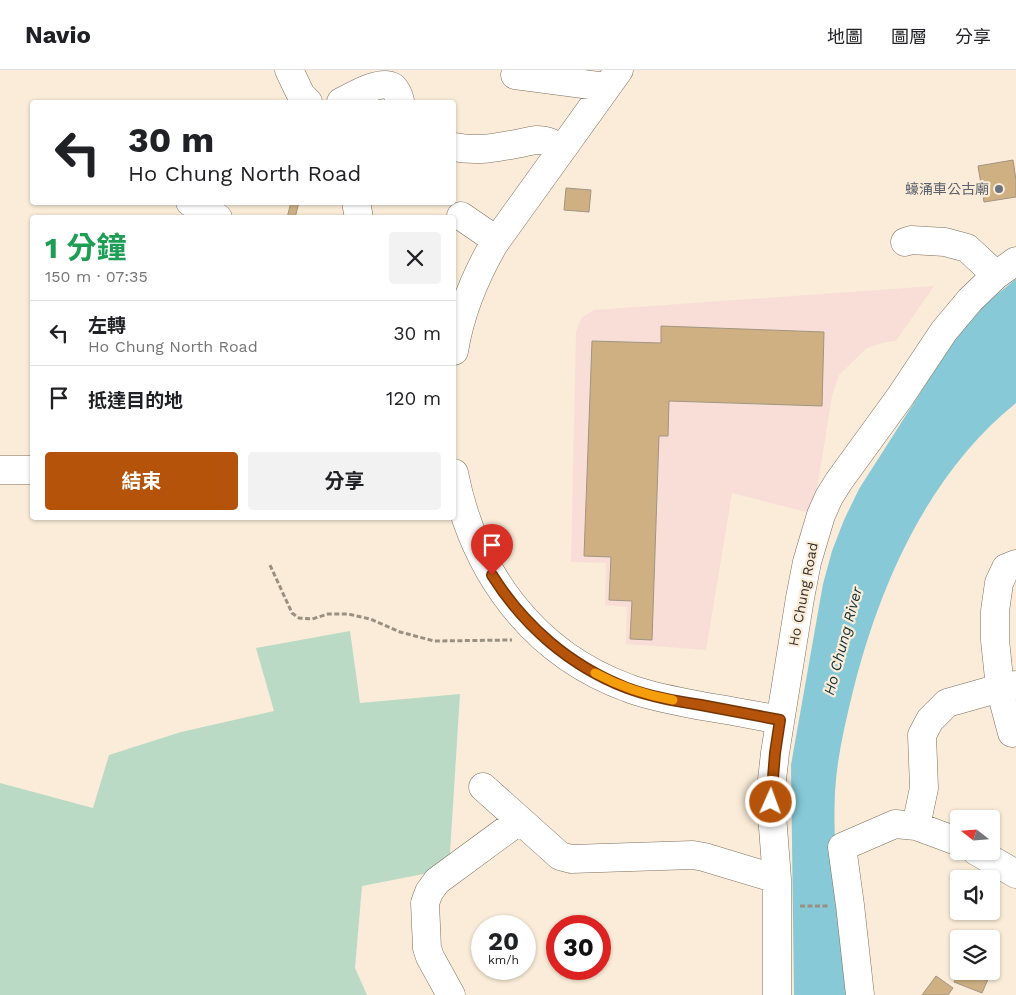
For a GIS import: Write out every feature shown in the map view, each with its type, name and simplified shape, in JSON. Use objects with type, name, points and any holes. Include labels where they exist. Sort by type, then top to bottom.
[{"type":"street","points":[[289,70],[301,95],[306,100]]},
{"type":"street","points":[[515,75],[612,79]]},
{"type":"street","points":[[456,344],[470,293],[484,261],[496,240],[612,79]]},
{"type":"street","points":[[345,100],[366,90],[387,85],[398,93],[400,100]]},
{"type":"street","points":[[456,147],[484,149],[542,140],[561,149]]},
{"type":"street","points":[[195,205],[213,215]]},
{"type":"street","points":[[461,216],[496,240]]},
{"type":"street","points":[[905,242],[911,240],[945,242],[967,248],[1006,268]]},
{"type":"street","name":"Ho Chung Road","points":[[777,995],[777,879],[771,802],[775,753],[800,598],[821,515],[839,481],[900,397],[944,331],[964,306],[1006,268]]},
{"type":"street","points":[[0,470],[30,470]]},
{"type":"street","points":[[456,483],[468,527],[483,560],[501,590],[538,632],[554,646],[590,670],[628,688],[668,699],[780,720]]},
{"type":"street","points":[[1012,733],[1008,687],[995,640],[995,611],[999,583],[1006,568],[1016,564]]},
{"type":"street","points":[[916,826],[924,788],[922,735],[930,720],[947,703],[1008,687]]},
{"type":"street","points":[[483,787],[560,856],[571,859],[693,855],[777,879]]},
{"type":"street","points":[[451,995],[427,948],[425,903],[437,881],[520,820]]},
{"type":"street","points":[[860,995],[842,847],[895,824],[916,826],[950,839]]},
{"type":"street","points":[[992,860],[1016,874]]},
{"type":"path","points":[[270,565],[292,613],[299,618],[312,619],[328,614],[348,614],[370,619],[400,632],[434,641],[520,640]]},
{"type":"path","points":[[777,907],[850,905]]},
{"type":"shaded area","points":[[934,286],[896,341],[867,348],[839,375],[832,396],[818,483],[810,513],[732,493],[706,650],[626,644],[627,607],[605,605],[606,563],[571,562],[576,332],[581,318],[594,310]]},
{"type":"green space","points":[[350,631],[360,703],[460,694],[449,869],[362,886],[355,968],[367,995],[0,995],[0,783],[93,808],[109,755],[181,732],[274,711],[256,648]]},
{"type":"water","name":"Ho Chung River","points":[[1016,279],[1016,403],[985,431],[957,463],[933,497],[912,534],[893,572],[877,611],[864,651],[847,716],[838,766],[834,817],[838,894],[849,995],[794,995],[791,765],[823,584],[832,551],[859,489],[959,332],[980,308]]},
{"type":"building","name":"蠔涌車公古廟","points":[[1013,160],[1016,197],[984,202],[978,166]]},
{"type":"building","points":[[566,188],[591,190],[589,212],[564,210]]},
{"type":"building","points":[[290,205],[298,205],[296,215],[288,215]]},
{"type":"building","points":[[661,326],[824,332],[822,406],[669,401],[668,436],[659,436],[652,640],[630,639],[632,601],[609,600],[611,557],[584,556],[592,341],[661,343]]},
{"type":"building","points":[[936,976],[953,988],[948,995],[922,995]]},
{"type":"building","points":[[955,980],[988,980],[982,993],[954,982]]},
{"type":"slow traffic","points":[[595,673],[628,688],[673,700]]},
{"type":"place","name":"蠔涌車公古廟","points":[[999,189]]},
{"type":"route","points":[[492,575],[512,604],[538,632],[571,658],[609,680],[628,688],[668,699],[780,720],[771,802]]}]
